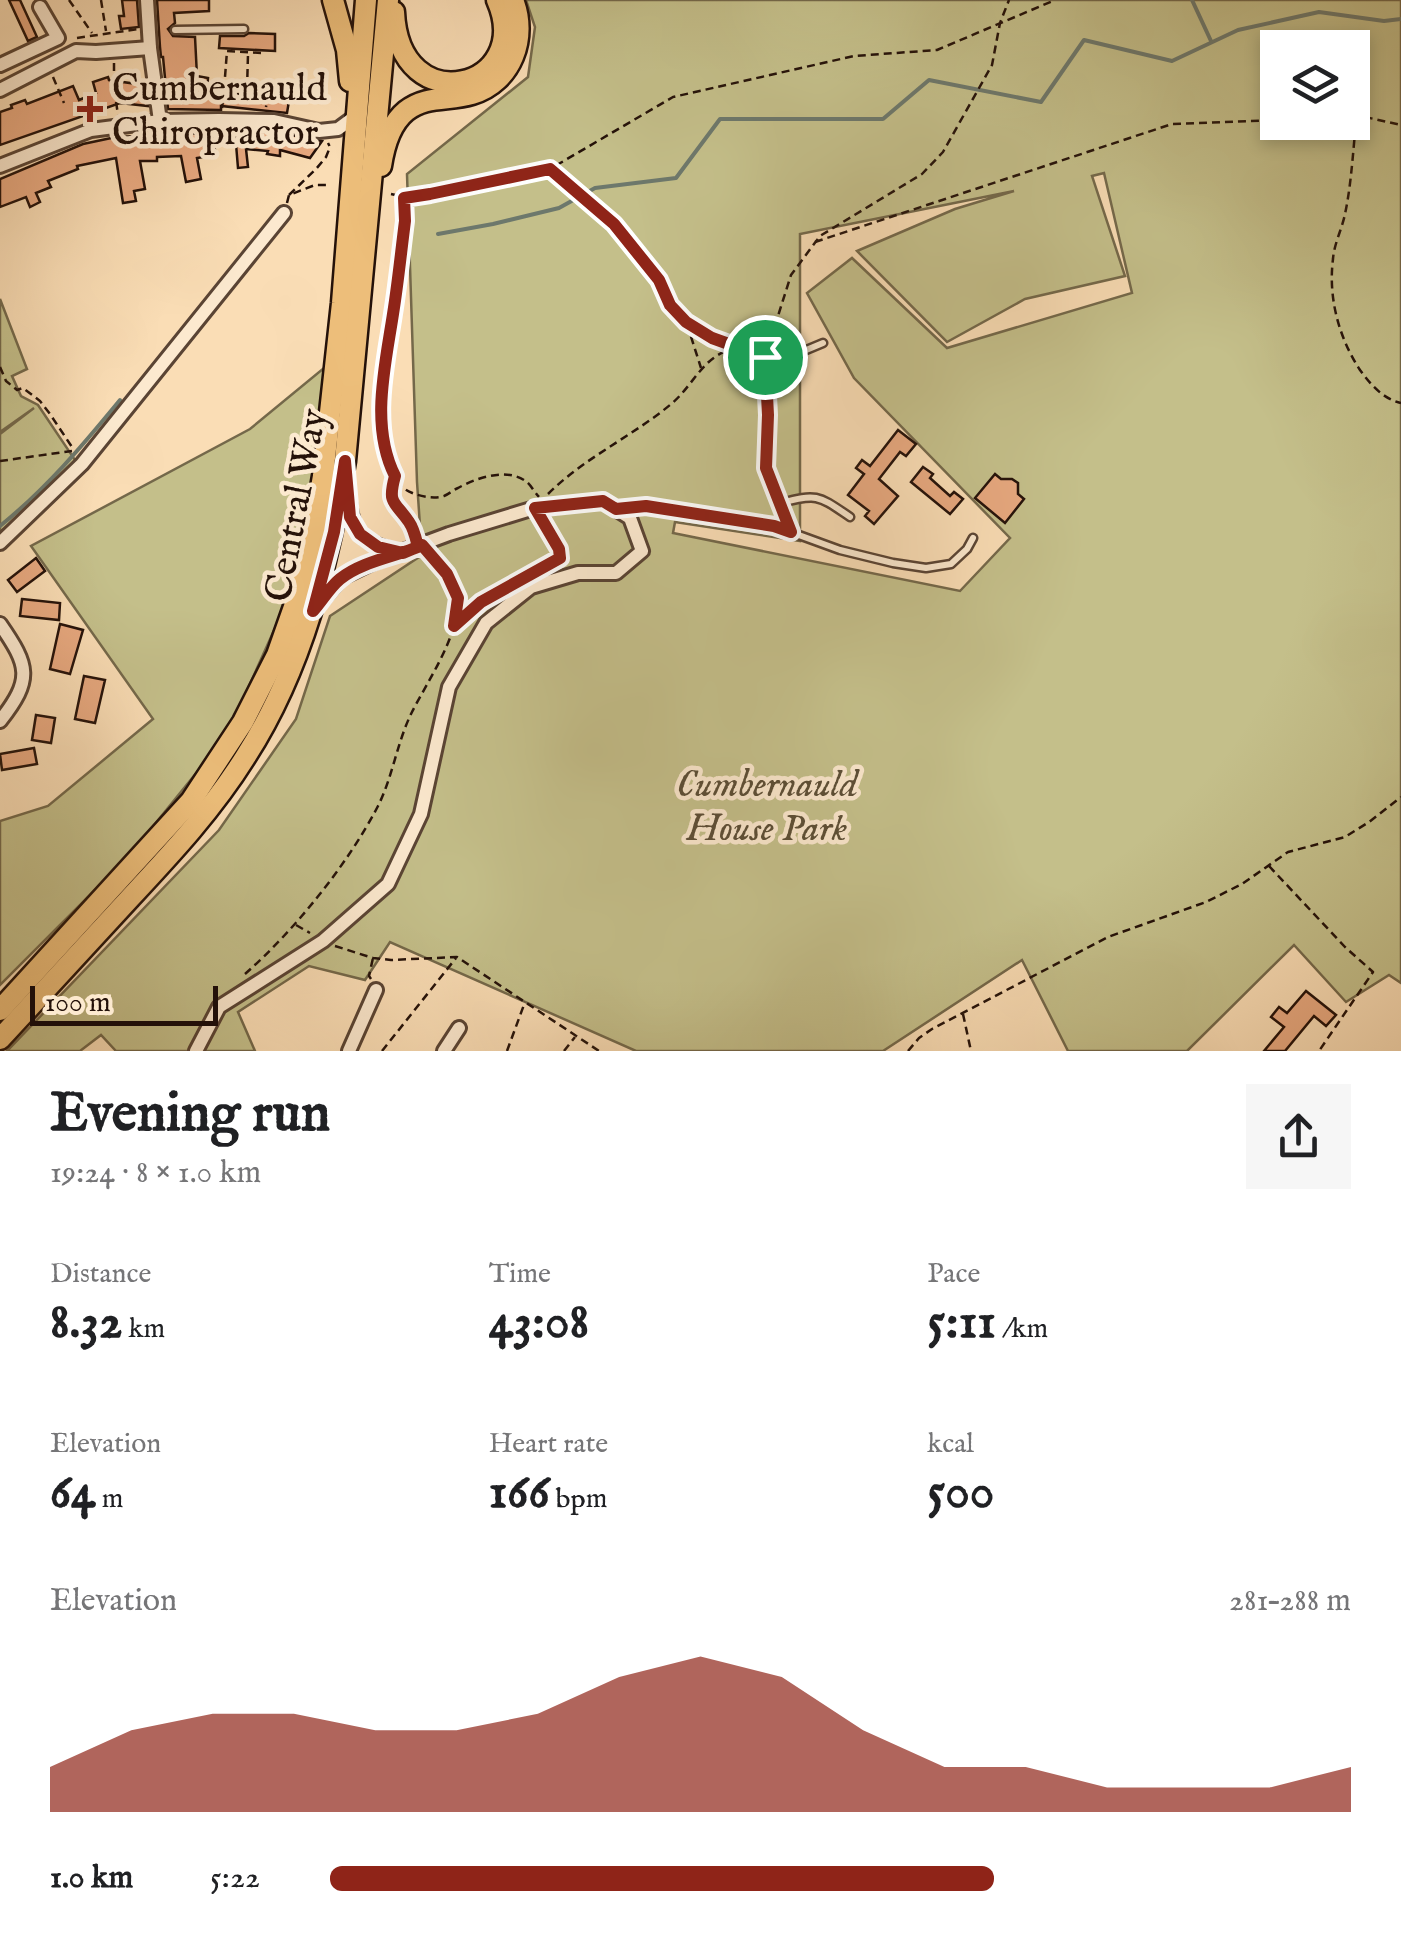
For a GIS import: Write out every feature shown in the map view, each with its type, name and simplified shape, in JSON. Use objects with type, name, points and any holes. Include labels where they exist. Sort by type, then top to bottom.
[{"type":"main road","points":[[333,0],[344,36],[357,113]]},
{"type":"main road","name":"Central Way","points":[[0,1010],[192,801],[243,722],[296,604],[323,476],[366,0]]},
{"type":"main road","name":"Central Way","points":[[0,1038],[186,837],[230,780],[286,680],[313,611],[334,532],[345,461],[388,0]]},
{"type":"main road","points":[[395,0],[396,34],[407,60],[423,75],[446,82],[480,74],[500,53],[504,27],[497,0]]},
{"type":"main road","points":[[364,274],[382,157],[394,124],[417,104],[471,94],[496,81],[513,60],[518,43],[518,14],[513,0]]},
{"type":"street","points":[[147,0],[160,121]]},
{"type":"street","points":[[0,65],[58,38],[40,7]]},
{"type":"street","points":[[0,90],[74,52],[150,48]]},
{"type":"street","points":[[0,166],[91,130],[160,121],[274,121],[320,131],[338,129],[357,113]]},
{"type":"street","points":[[0,542],[82,464],[284,213]]},
{"type":"street","points":[[345,461],[350,517],[360,534],[378,547],[403,553]]},
{"type":"street","points":[[196,1051],[218,1006],[323,941],[388,884],[421,814],[450,688],[486,623],[531,587],[578,573],[616,573],[642,551],[630,518],[603,501],[535,508],[374,562],[341,578],[313,611]]},
{"type":"street","points":[[0,624],[22,656],[24,681],[0,721]]},
{"type":"street","points":[[349,1051],[376,990]]},
{"type":"street","points":[[444,1051],[459,1028]]},
{"type":"lane","points":[[175,30],[244,29]]},
{"type":"lane","points":[[791,532],[766,468],[766,379],[786,358],[823,344]]},
{"type":"lane","points":[[781,503],[820,497],[850,517]]},
{"type":"lane","points":[[616,509],[646,506],[774,526],[840,550],[926,568],[952,564],[973,538]]},
{"type":"path","points":[[69,0],[92,34]]},
{"type":"path","points":[[101,0],[106,32]]},
{"type":"path","points":[[766,379],[765,357],[791,275],[814,242],[840,222],[922,174],[942,152],[992,65],[1009,0]]},
{"type":"path","points":[[391,194],[404,198],[430,194],[550,169],[673,97],[854,56],[937,50],[1055,0]]},
{"type":"path","points":[[74,52],[69,39],[152,30]]},
{"type":"path","points":[[114,51],[119,126]]},
{"type":"path","points":[[222,112],[227,51],[260,53]]},
{"type":"path","points":[[247,90],[248,52]]},
{"type":"path","points":[[49,66],[64,103]]},
{"type":"path","points":[[224,90],[258,89],[268,94],[266,114]]},
{"type":"path","points":[[1370,118],[1401,125]]},
{"type":"path","points":[[814,242],[1172,124],[1260,121]]},
{"type":"path","points":[[284,213],[289,195],[326,157],[330,147],[320,131]]},
{"type":"path","points":[[1352,140],[1345,216],[1333,256],[1336,315],[1349,353],[1367,380],[1388,400],[1401,403]]},
{"type":"path","points":[[550,169],[614,224],[659,280],[670,305],[686,322],[712,338],[765,357]]},
{"type":"path","points":[[289,195],[315,185],[328,185]]},
{"type":"path","points":[[404,198],[401,259],[382,386],[382,423],[386,458],[395,476],[404,489],[419,496],[442,496],[478,479],[510,475],[526,480],[541,500],[579,468],[671,404],[700,368],[729,349],[742,348]]},
{"type":"path","points":[[686,322],[700,368]]},
{"type":"path","points":[[0,366],[6,381],[40,402],[74,451],[0,461]]},
{"type":"path","points":[[395,476],[390,491],[392,503],[409,522],[420,546],[447,574],[458,598],[454,626],[410,716],[378,806],[349,854],[294,924],[323,941],[373,958],[457,957],[599,1051]]},
{"type":"path","points":[[530,573],[560,558],[559,549],[535,508]]},
{"type":"path","points":[[454,626],[481,602],[514,583]]},
{"type":"path","points":[[908,1051],[932,1028],[1108,937],[1206,902],[1242,884],[1288,852],[1345,837],[1401,797]]},
{"type":"path","points":[[1268,866],[1372,972],[1319,1051]]},
{"type":"path","points":[[382,1051],[457,957]]},
{"type":"path","points":[[370,976],[373,958]]},
{"type":"path","points":[[507,1051],[525,1002]]},
{"type":"path","points":[[963,1012],[970,1051]]},
{"type":"path","points":[[564,1051],[576,1036]]},
{"type":"green space","name":"Cumbernauld House Park","points":[[526,0],[1401,0],[1401,983],[1389,975],[1346,1002],[1294,945],[1187,1051],[1068,1051],[1022,960],[883,1051],[636,1051],[390,942],[365,980],[309,966],[238,1012],[255,1051],[116,1051],[101,1035],[80,1051],[7,1051],[219,830],[296,719],[330,616],[422,555],[407,174],[528,77],[535,27]],"holes":[[[1104,173],[1132,293],[947,348],[852,258],[807,293],[854,378],[1010,538],[960,591],[673,533],[675,522],[800,541],[800,234],[1014,191],[955,209],[857,251],[947,342],[1025,299],[1125,276],[1092,176]]]},
{"type":"green space","points":[[0,299],[27,369],[12,376],[21,396],[38,405],[75,460],[30,508],[0,532],[0,434],[34,408],[0,432]]},
{"type":"green space","points":[[324,368],[315,493],[289,597],[227,735],[129,856],[0,985],[0,821],[48,806],[153,719],[31,546],[250,429]]},
{"type":"building","points":[[9,0],[20,0],[37,37],[28,41]]},
{"type":"building","points":[[122,0],[137,0],[139,27],[121,29]]},
{"type":"building","points":[[157,0],[209,0],[209,11],[174,13],[175,23],[168,29],[173,36],[195,37],[197,76],[208,78],[207,89],[218,93],[290,95],[287,113],[221,106],[221,110],[168,109]]},
{"type":"building","points":[[275,34],[275,51],[219,48],[220,36]]},
{"type":"building","points":[[108,77],[144,82],[148,106],[120,103],[0,145],[0,112],[12,108],[11,105],[25,100],[27,104],[73,86],[79,100],[96,93],[93,82]]},
{"type":"building","points":[[235,132],[322,141],[310,158],[280,150],[280,156],[246,149],[248,167],[238,168]]},
{"type":"building","points":[[212,133],[216,155],[197,158],[201,179],[186,182],[181,156],[140,161],[145,189],[134,191],[136,201],[123,203],[116,158],[77,166],[78,169],[48,181],[51,187],[36,193],[40,202],[30,207],[26,197],[0,207],[0,179],[83,144],[116,137]]},
{"type":"building","points":[[898,430],[916,444],[906,456],[900,452],[879,479],[898,496],[874,524],[865,516],[869,511],[848,495],[864,474],[856,468],[862,460],[870,466]]},
{"type":"building","points":[[923,467],[950,496],[954,492],[963,499],[950,514],[911,482]]},
{"type":"building","points":[[995,474],[1018,483],[1018,494],[1024,499],[1005,523],[975,498]]},
{"type":"building","points":[[36,558],[45,571],[17,592],[8,580]]},
{"type":"building","points":[[22,599],[60,603],[59,620],[20,616]]},
{"type":"building","points":[[60,624],[83,630],[70,674],[50,669]]},
{"type":"building","points":[[84,676],[105,680],[95,723],[75,719]]},
{"type":"building","points":[[36,715],[55,718],[51,743],[32,740]]},
{"type":"building","points":[[34,748],[37,764],[2,770],[0,754]]},
{"type":"building","points":[[1306,991],[1336,1015],[1326,1026],[1314,1016],[1285,1051],[1264,1051],[1284,1027],[1271,1017],[1279,1007],[1287,1013]]},
{"type":"waterway","points":[[1192,0],[1211,41]]},
{"type":"waterway","points":[[438,234],[559,208],[595,188],[676,178],[720,119],[883,119],[929,80],[1041,102],[1084,40],[1172,61],[1238,30],[1319,12],[1384,21],[1401,19]]},
{"type":"waterway","points":[[0,526],[48,482],[120,400]]},
{"type":"place","name":"Cumbernauld Chiropractor","points":[[90,109]]},
{"type":"route","points":[[765,357],[712,338],[686,322],[670,305],[659,280],[614,224],[550,169],[404,198],[405,221],[382,386],[382,423],[386,458],[395,476],[390,491],[392,503],[409,522],[414,533],[418,547],[341,578],[313,611],[334,532],[345,461],[350,517],[360,534],[378,547],[403,553],[422,545],[447,574],[458,598],[454,626],[481,602],[560,558],[559,549],[535,508],[603,501],[616,509],[646,506],[791,532],[766,468],[765,357]]}]
